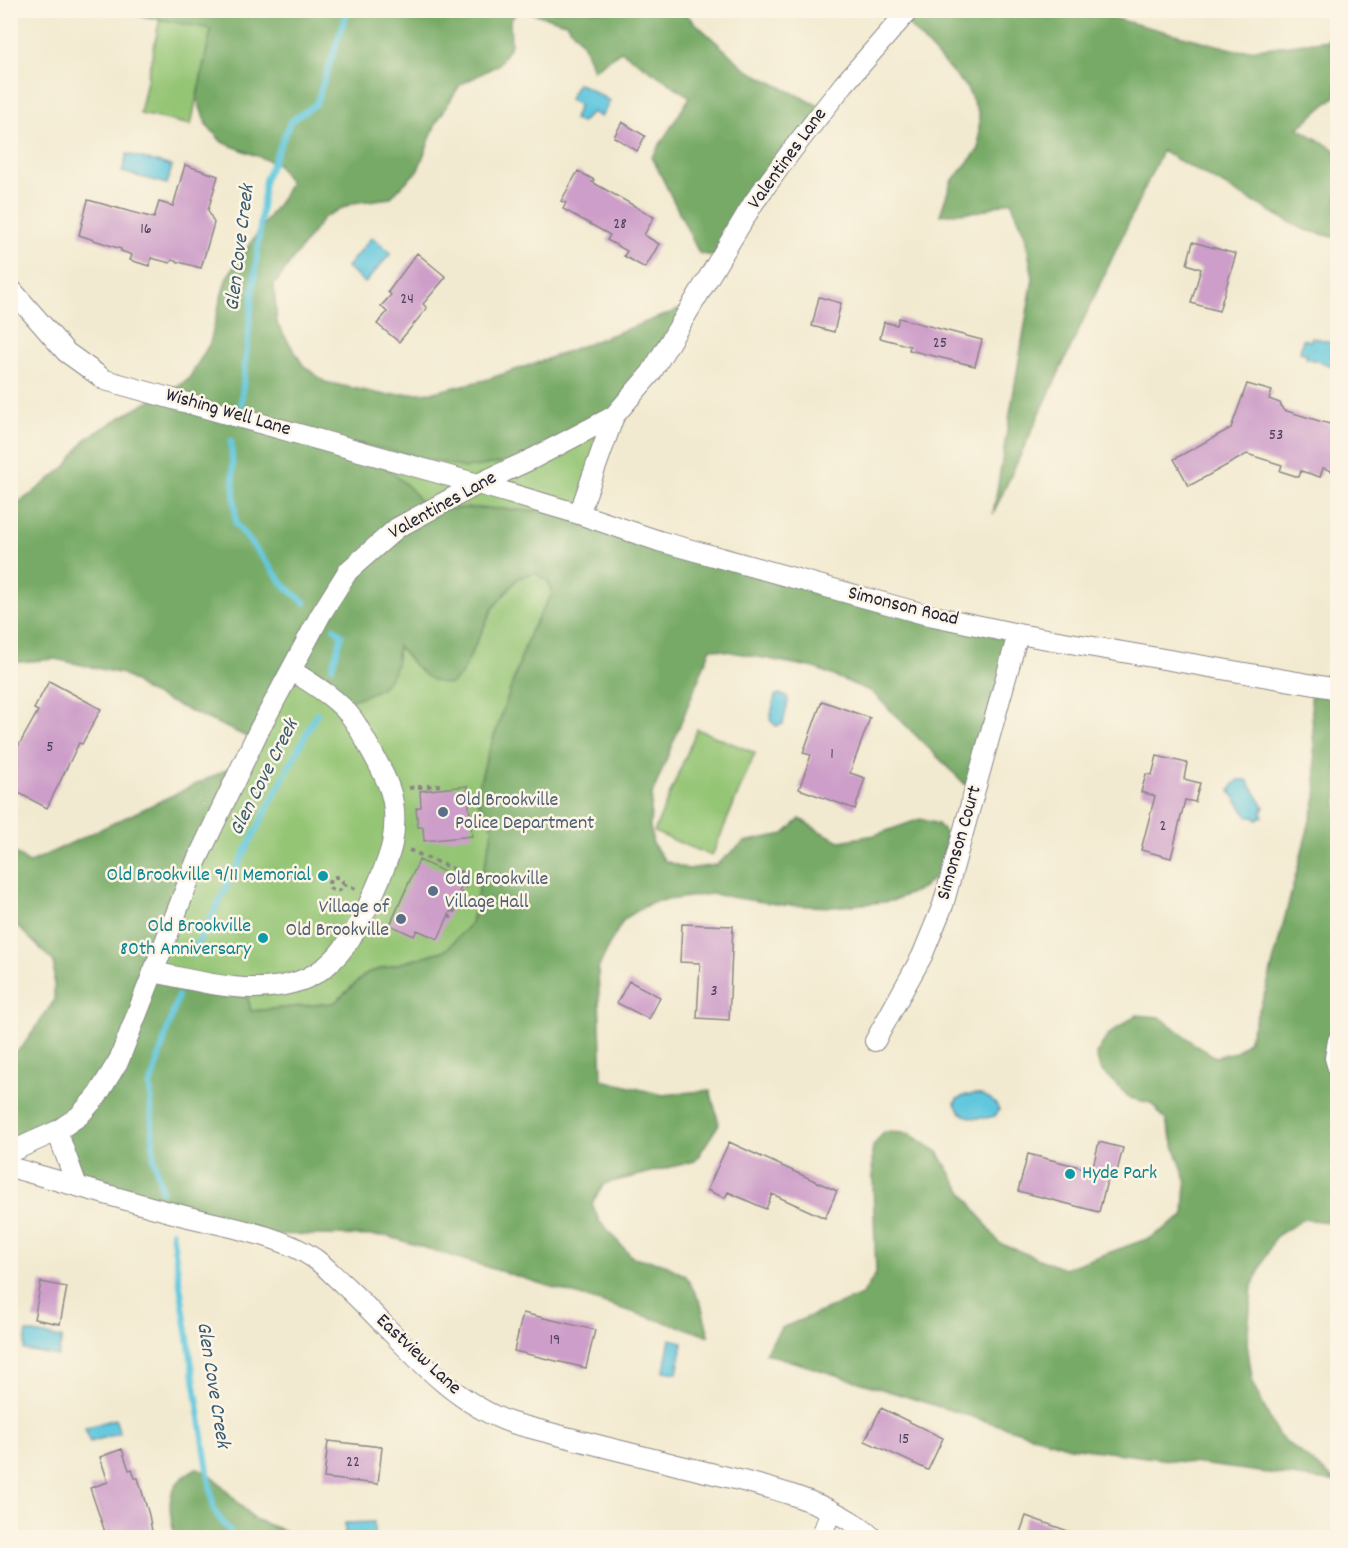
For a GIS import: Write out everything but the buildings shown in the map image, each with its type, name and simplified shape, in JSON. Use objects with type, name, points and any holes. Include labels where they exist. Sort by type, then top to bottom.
[{"type":"street","name":"Valentines Lane","points":[[10,1152],[57,1131],[79,1116],[97,1096],[119,1060],[196,862],[258,732],[321,614],[348,570],[397,528],[478,484],[614,416],[651,373],[754,202],[844,84],[909,10]]},
{"type":"street","name":"Wishing Well Lane","points":[[10,288],[66,352],[105,380],[478,484]]},
{"type":"street","points":[[579,514],[614,416]]},
{"type":"street","name":"Simonson Road","points":[[478,484],[579,514],[659,542],[924,614],[1018,634],[1338,689]]},
{"type":"street","name":"Simonson Court","points":[[875,1041],[922,956],[943,905],[1018,634]]},
{"type":"street","points":[[153,972],[214,985],[248,988],[275,987],[295,983],[312,976],[330,964],[348,945],[357,931],[387,861],[392,843],[395,813],[388,779],[352,717],[324,691],[291,670]]},
{"type":"street","points":[[1338,1041],[1335,1058],[1338,1068]]},
{"type":"street","points":[[57,1131],[77,1186]]},
{"type":"street","name":"Eastview Lane","points":[[10,1167],[97,1193],[260,1235],[300,1250],[316,1260],[351,1290],[449,1389],[490,1415],[512,1424],[768,1488],[831,1510],[865,1530],[873,1538]]},
{"type":"street","points":[[821,1538],[831,1510]]},
{"type":"path","points":[[390,790],[440,785]]},
{"type":"path","points":[[392,843],[465,874],[468,881],[451,917],[449,916]]},
{"type":"path","points":[[435,868],[437,862]]},
{"type":"green space","points":[[909,10],[1086,11],[1240,51],[1329,40],[1332,11],[1337,11],[1337,95],[1298,128],[1337,151],[1337,238],[1302,229],[1162,151],[993,514],[1033,278],[1025,235],[1011,201],[981,211],[940,215],[951,182],[979,149],[979,114],[967,88],[902,18]]},
{"type":"green space","points":[[114,11],[518,11],[510,21],[511,45],[498,65],[460,85],[436,123],[418,170],[390,198],[353,203],[324,217],[274,285],[277,324],[303,365],[325,382],[385,395],[434,392],[485,380],[694,304],[614,416],[534,458],[466,468],[357,443],[410,488],[426,509],[485,508],[579,514],[1018,634],[969,788],[872,692],[815,668],[711,648],[652,795],[650,827],[653,844],[665,861],[688,869],[716,865],[744,842],[784,834],[800,819],[840,841],[875,835],[920,819],[938,824],[946,834],[946,857],[935,877],[921,889],[892,901],[834,907],[782,905],[711,894],[652,902],[624,919],[611,941],[598,969],[602,1080],[663,1095],[710,1090],[719,1124],[695,1161],[604,1184],[592,1203],[599,1221],[632,1257],[662,1263],[686,1276],[701,1304],[709,1336],[387,1236],[253,1234],[77,1186],[61,1136],[11,1147],[11,1055],[23,1046],[54,1001],[54,962],[11,920],[11,850],[29,863],[245,761],[153,972],[248,998],[251,1011],[334,1003],[367,973],[446,950],[471,923],[493,829],[476,797],[485,763],[530,632],[552,594],[548,581],[535,573],[518,578],[493,608],[461,675],[451,684],[434,681],[427,677],[398,646],[396,665],[389,680],[371,693],[349,701],[291,670],[254,740],[148,692],[123,674],[55,659],[11,663],[11,507],[66,466],[86,439],[188,380],[210,343],[227,277],[282,198],[290,182],[277,164],[222,142],[206,124],[197,98],[211,29]]},
{"type":"green space","points":[[524,11],[682,11],[747,70],[825,109],[721,258],[699,253],[652,157],[690,97],[621,51],[593,70],[584,45],[566,23]]},
{"type":"green space","points":[[160,18],[211,29],[191,125],[140,114]]},
{"type":"green space","points":[[614,416],[579,514],[485,508],[426,509],[355,442]]},
{"type":"green space","points":[[535,572],[548,581],[552,594],[530,632],[485,763],[476,797],[493,829],[471,923],[446,950],[367,973],[334,1003],[251,1011],[248,998],[153,972],[291,670],[396,665],[398,645],[414,665],[461,675],[493,608],[518,578]]},
{"type":"green space","points":[[1310,684],[1337,706],[1337,1223],[1303,1219],[1275,1237],[1252,1286],[1247,1343],[1253,1384],[1278,1435],[1337,1482],[1070,1447],[765,1353],[781,1328],[862,1295],[876,1274],[872,1153],[873,1146],[884,1132],[908,1133],[938,1152],[955,1181],[999,1243],[1064,1269],[1152,1237],[1184,1216],[1186,1180],[1165,1119],[1151,1103],[1130,1098],[1100,1069],[1096,1054],[1108,1035],[1136,1015],[1160,1017],[1215,1057],[1236,1052],[1248,1041],[1266,990],[1317,794]]},
{"type":"green space","points":[[697,729],[755,753],[712,856],[654,832]]},
{"type":"green space","points":[[197,1468],[210,1474],[254,1519],[300,1537],[175,1537],[170,1506],[171,1497],[179,1481]]},
{"type":"water","points":[[578,83],[610,101],[601,117],[592,112],[581,123],[574,119],[579,105],[569,99]]},
{"type":"water","points":[[127,154],[172,166],[167,184],[122,172]]},
{"type":"water","points":[[372,237],[391,253],[365,283],[347,267]]},
{"type":"water","points":[[1312,337],[1337,344],[1337,367],[1306,358],[1307,354],[1300,352],[1303,339],[1311,341]]},
{"type":"water","points":[[779,694],[787,697],[788,701],[783,724],[776,726],[770,720],[775,696]]},
{"type":"water","points":[[1239,780],[1247,780],[1264,807],[1261,813],[1263,816],[1257,820],[1254,817],[1248,817],[1230,791]]},
{"type":"water","points":[[976,1094],[995,1103],[999,1110],[995,1116],[972,1117],[961,1113],[955,1103],[957,1099]]},
{"type":"water","points":[[27,1332],[62,1338],[58,1356],[24,1350]]},
{"type":"water","points":[[670,1339],[683,1342],[677,1373],[664,1371]]},
{"type":"water","points":[[115,1419],[120,1433],[90,1442],[85,1428]]},
{"type":"water","points":[[374,1522],[374,1537],[345,1537],[345,1523]]},
{"type":"waterway","name":"Glen Cove Creek","points":[[241,404],[265,180],[291,121],[316,104],[348,10]]},
{"type":"waterway","name":"Glen Cove Creek","points":[[231,441],[236,524],[285,586],[305,603]]},
{"type":"waterway","name":"Glen Cove Creek","points":[[332,667],[342,635],[334,628]]},
{"type":"waterway","name":"Glen Cove Creek","points":[[192,954],[317,713]]},
{"type":"waterway","name":"Glen Cove Creek","points":[[162,1191],[154,1159],[150,1086],[178,996]]},
{"type":"waterway","name":"Glen Cove Creek","points":[[172,1232],[214,1511],[235,1538]]},
{"type":"place","name":"Old Brookville Police Department","points":[[443,812]]},
{"type":"place","name":"Old Brookville 9/11 Memorial","points":[[323,876]]},
{"type":"place","name":"Old Brookville Village Hall","points":[[433,891]]},
{"type":"place","name":"Village of Old Brookville","points":[[401,919]]},
{"type":"place","name":"Old Brookville 80th Anniversary","points":[[263,938]]},
{"type":"place","name":"Hyde Park","points":[[1070,1174]]}]
